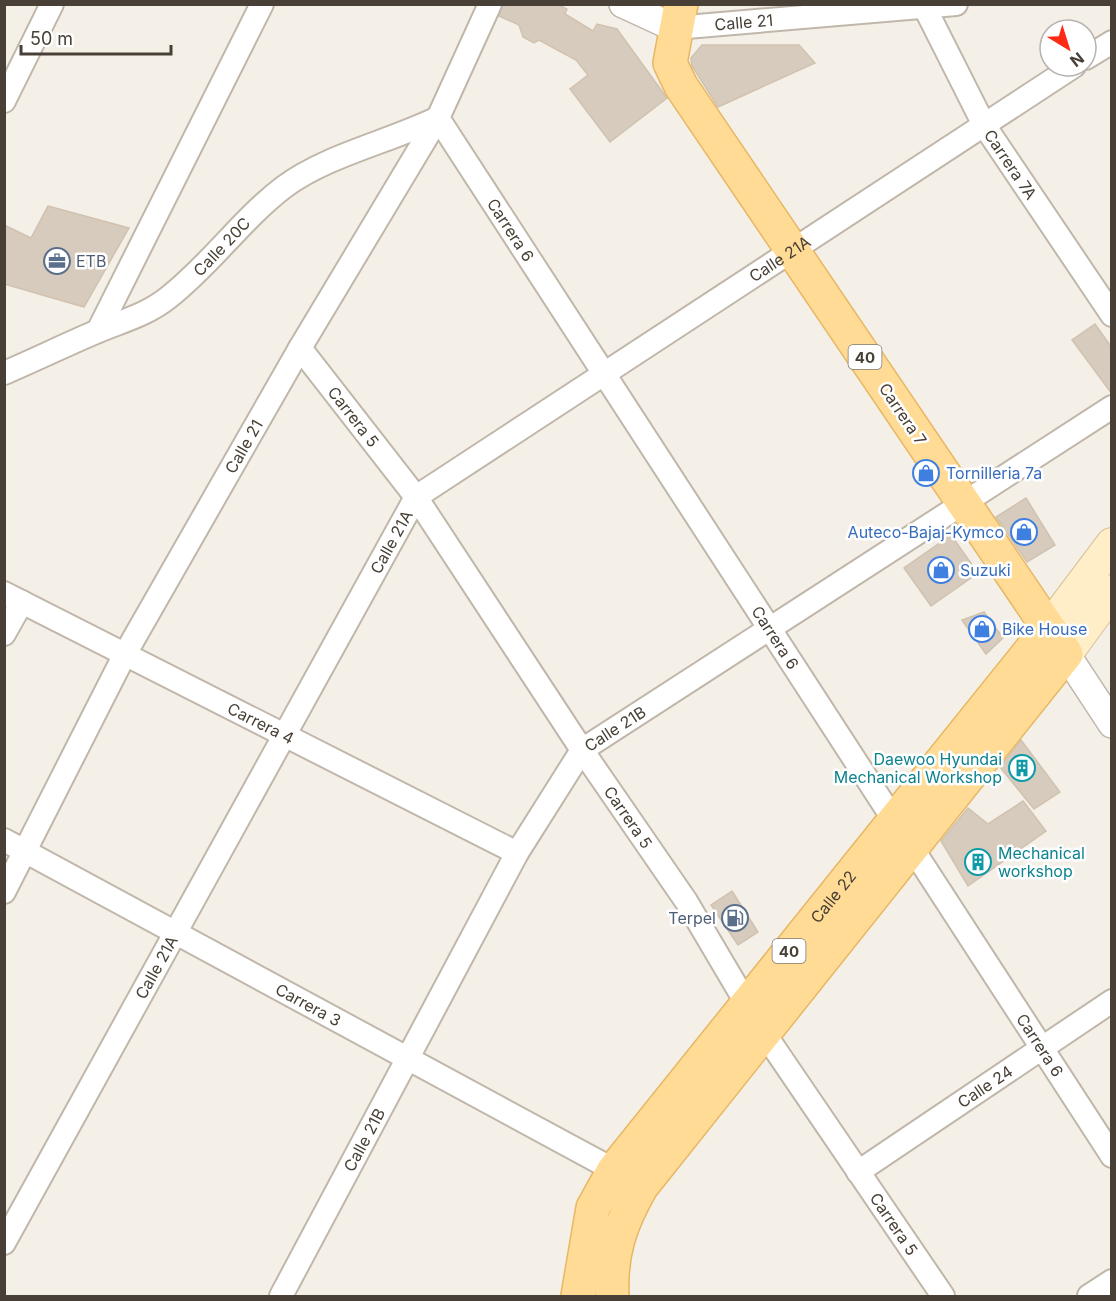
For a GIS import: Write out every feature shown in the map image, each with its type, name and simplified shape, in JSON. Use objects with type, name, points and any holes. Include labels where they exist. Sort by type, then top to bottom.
[{"type":"main road","name":"Carrera 7","points":[[678,16],[670,63],[681,86],[1057,641]]},
{"type":"main road","name":"Calle 22","points":[[612,1296],[611,1272],[622,1221],[641,1187],[764,1033],[903,834],[1057,641],[1112,544]]},
{"type":"main road","name":"Calle 22","points":[[1057,641],[1112,591]]},
{"type":"main road","name":"Calle 22","points":[[578,1296],[593,1208],[614,1170],[746,1006],[903,834]]},
{"type":"street","points":[[4,101],[52,4]]},
{"type":"street","points":[[98,331],[262,4]]},
{"type":"street","name":"Calle 21","points":[[4,892],[125,654],[300,348],[438,118],[490,4]]},
{"type":"street","points":[[623,4],[678,16]]},
{"type":"street","name":"Calle 21","points":[[678,16],[956,4]]},
{"type":"street","name":"Carrera 7A","points":[[924,7],[984,125],[1112,315]]},
{"type":"street","points":[[1098,51],[1112,42]]},
{"type":"street","name":"Calle 21A","points":[[4,1243],[416,496],[1056,78]]},
{"type":"street","name":"Calle 20C","points":[[4,373],[98,331],[135,318],[169,297],[240,226],[285,186],[305,174],[406,134],[438,118]]},
{"type":"street","name":"Carrera 6","points":[[438,118],[1112,1156]]},
{"type":"street","name":"Carrera 5","points":[[300,348],[416,496],[582,750],[686,901],[746,1006],[943,1296]]},
{"type":"street","name":"Calle 21B","points":[[281,1296],[517,853],[582,750],[1112,407]]},
{"type":"street","points":[[4,634],[13,598]]},
{"type":"street","name":"Carrera 4","points":[[13,598],[517,853]]},
{"type":"street","name":"Carrera 7","points":[[1057,641],[1112,724]]},
{"type":"street","name":"Carrera 3","points":[[4,840],[614,1170]]},
{"type":"street","name":"Calle 24","points":[[858,1172],[1112,1001]]},
{"type":"street","points":[[1089,1296],[1112,1281]]},
{"type":"building","points":[[503,4],[557,4],[567,9],[565,14],[593,31],[597,24],[617,29],[667,98],[610,142],[570,89],[588,75],[576,60],[539,40],[534,43],[523,37],[519,25],[499,16]]},
{"type":"building","points":[[702,45],[799,45],[815,63],[718,107],[692,66],[691,58]]},
{"type":"building","name":"ETB","points":[[48,206],[129,228],[84,307],[4,284],[4,225],[31,238]]},
{"type":"building","points":[[1095,324],[1112,348],[1112,394],[1072,340]]},
{"type":"building","name":"Auteco-Bajaj-Kymco","points":[[1026,498],[1055,545],[1027,562],[996,517]]},
{"type":"building","name":"Suzuki","points":[[951,535],[978,573],[931,606],[904,568]]},
{"type":"building","name":"Bike House","points":[[984,612],[1003,638],[986,654],[962,620]]},
{"type":"building","name":"Daewoo Hyundai Mechanical Workshop","points":[[1021,740],[1060,792],[1034,809],[1000,767]]},
{"type":"building","name":"Mechanical workshop","points":[[1023,801],[1046,831],[968,886],[941,841],[968,808],[988,824]]},
{"type":"building","name":"Terpel","points":[[732,891],[758,932],[738,945],[711,905]]},
{"type":"place","name":"ETB","points":[[57,261]]},
{"type":"place","name":"Tornilleria 7a","points":[[926,473]]},
{"type":"place","name":"Auteco-Bajaj-Kymco","points":[[1024,532]]},
{"type":"place","name":"Suzuki","points":[[941,570]]},
{"type":"place","name":"Bike House","points":[[982,629]]},
{"type":"place","name":"Daewoo Hyundai Mechanical Workshop","points":[[1022,768]]},
{"type":"place","name":"Mechanical workshop","points":[[978,862]]},
{"type":"place","name":"Terpel","points":[[735,918]]}]
